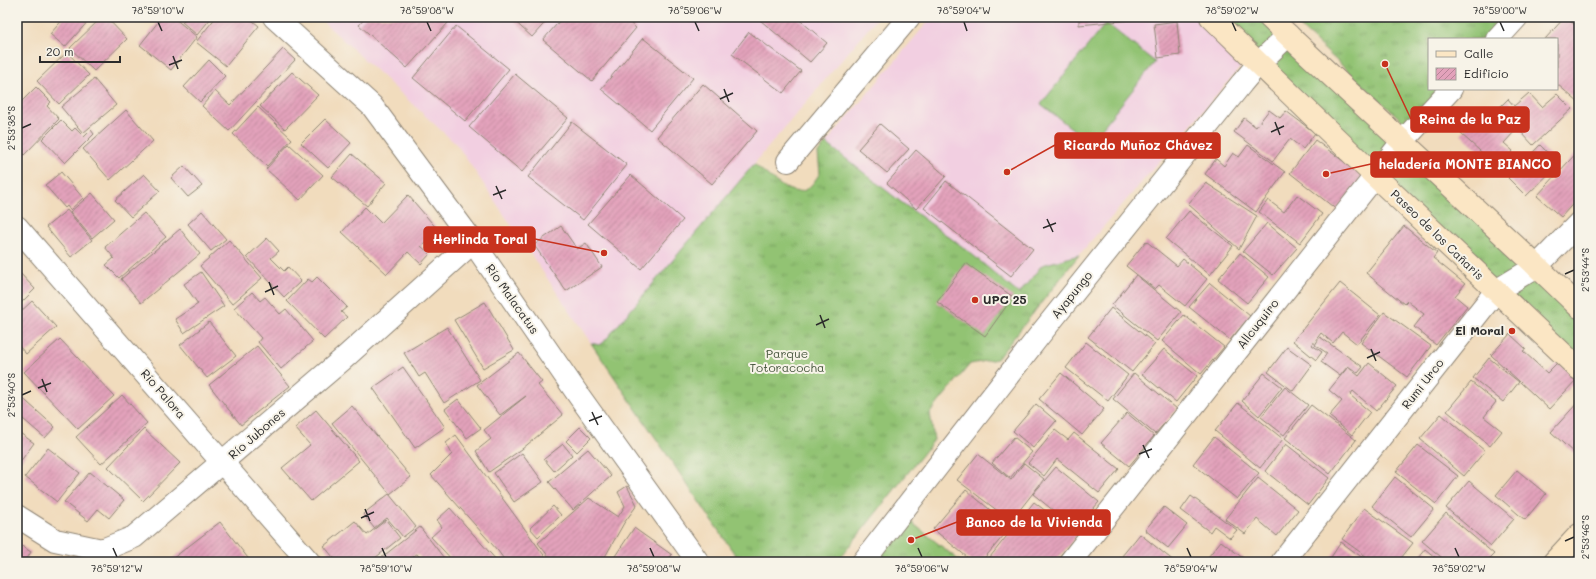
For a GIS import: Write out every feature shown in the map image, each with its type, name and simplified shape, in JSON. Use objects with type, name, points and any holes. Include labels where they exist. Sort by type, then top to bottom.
[{"type":"main road","name":"Paseo de los Cañaris","points":[[1211,17],[1375,176],[1579,369]]},
{"type":"main road","points":[[1269,17],[1537,266],[1579,307]]},
{"type":"main road","points":[[1554,562],[1579,535]]},
{"type":"street","name":"Río Malacatus","points":[[274,17],[372,106],[473,242],[579,396],[698,562]]},
{"type":"street","points":[[788,161],[909,17]]},
{"type":"street","points":[[1498,38],[1517,17]]},
{"type":"street","name":"Ayapungo","points":[[863,562],[1039,336],[1258,64],[1288,35]]},
{"type":"street","name":"Allcuquiro","points":[[1070,562],[1402,142],[1450,90]]},
{"type":"street","name":"Rumi Urco","points":[[1282,562],[1496,291],[1537,266],[1579,223]]},
{"type":"street","name":"Río Palora","points":[[17,227],[309,562]]},
{"type":"street","name":"Río Jubones","points":[[17,516],[55,540],[102,550],[134,537],[223,463],[342,360],[473,242]]},
{"type":"shaded area","points":[[318,17],[878,17],[603,343],[599,345],[591,343],[457,145]]},
{"type":"shaded area","points":[[932,17],[1197,17],[1244,63],[1079,255],[1042,265],[1019,294],[967,250],[901,202],[826,143]]},
{"type":"green space","points":[[1217,17],[1263,17],[1282,35],[1259,59]]},
{"type":"green space","points":[[1289,17],[1511,17],[1491,38],[1428,38],[1428,90],[1443,90],[1409,127]]},
{"type":"green space","points":[[1106,23],[1155,62],[1090,143],[1041,104]]},
{"type":"green space","points":[[1287,41],[1396,142],[1375,171],[1264,65]]},
{"type":"green space","name":"Parque Totoracocha","points":[[826,143],[901,202],[967,250],[1019,294],[1042,265],[1079,255],[997,359],[970,364],[930,413],[934,440],[837,562],[740,562],[591,343],[599,345],[603,343],[754,164],[785,188],[799,192],[805,190],[812,184],[820,173],[818,153]]},
{"type":"green space","points":[[1404,148],[1529,265],[1497,285],[1380,175]]},
{"type":"green space","points":[[1536,271],[1579,313],[1579,363],[1502,291]]},
{"type":"green space","points":[[905,517],[961,562],[871,562]]},
{"type":"building","points":[[65,17],[92,17],[65,47],[50,34]]},
{"type":"building","points":[[102,17],[106,17],[127,39],[94,71],[70,48]]},
{"type":"building","points":[[162,17],[173,17],[197,37],[171,70],[140,45]]},
{"type":"building","points":[[187,17],[212,17],[197,35],[182,22]]},
{"type":"building","points":[[216,17],[248,17],[259,26],[226,66],[196,42]]},
{"type":"building","points":[[366,17],[441,17],[448,23],[407,68],[359,25]]},
{"type":"building","points":[[510,17],[550,17],[532,37]]},
{"type":"building","points":[[563,17],[623,17],[636,28],[592,81],[543,40]]},
{"type":"building","points":[[762,17],[796,17],[827,43],[810,62],[760,20]]},
{"type":"building","points":[[1079,17],[1152,17],[1153,18],[1079,25]]},
{"type":"building","points":[[1565,17],[1579,28],[1579,103],[1558,85],[1558,38],[1546,38]]},
{"type":"building","points":[[1177,21],[1180,55],[1158,58],[1154,24]]},
{"type":"building","points":[[456,26],[509,69],[465,121],[413,78]]},
{"type":"building","points":[[749,32],[801,71],[783,93],[732,54]]},
{"type":"building","points":[[643,38],[693,78],[650,130],[601,89]]},
{"type":"building","points":[[283,49],[295,60],[229,131],[202,106],[215,91],[230,105]]},
{"type":"building","points":[[67,52],[89,75],[59,104],[37,81]]},
{"type":"building","points":[[209,60],[225,76],[200,102],[184,87]]},
{"type":"building","points":[[292,72],[318,95],[285,129],[260,106]]},
{"type":"building","points":[[515,74],[568,118],[522,172],[469,127]]},
{"type":"building","points":[[94,79],[116,105],[83,133],[61,107]]},
{"type":"building","points":[[703,84],[757,131],[712,184],[657,137]]},
{"type":"building","points":[[36,87],[51,102],[47,106],[59,119],[24,155],[17,148],[17,102],[19,104]]},
{"type":"building","points":[[1529,93],[1542,107],[1557,94],[1572,109],[1533,145],[1499,108],[1508,99],[1514,106]]},
{"type":"building","points":[[1488,106],[1515,131],[1504,143],[1513,151],[1498,167],[1461,134]]},
{"type":"building","points":[[258,107],[292,139],[267,166],[233,134]]},
{"type":"building","points":[[126,110],[153,141],[110,180],[83,149]]},
{"type":"building","points":[[1269,110],[1280,118],[1286,111],[1315,133],[1303,149],[1290,139],[1273,161],[1234,132],[1244,118],[1256,127]]},
{"type":"building","points":[[325,119],[351,143],[328,168],[301,143]]},
{"type":"building","points":[[61,120],[72,131],[75,128],[84,137],[91,130],[94,134],[65,163],[42,139]]},
{"type":"building","points":[[572,122],[627,165],[583,220],[528,177]]},
{"type":"building","points":[[880,124],[909,149],[887,173],[858,149]]},
{"type":"building","points":[[1315,140],[1363,176],[1337,210],[1290,173]]},
{"type":"building","points":[[289,144],[323,175],[300,200],[266,169]]},
{"type":"building","points":[[1248,145],[1285,172],[1256,212],[1205,174],[1216,159],[1224,166],[1233,153],[1239,157]]},
{"type":"building","points":[[1540,145],[1559,164],[1526,196],[1508,178]]},
{"type":"building","points":[[916,150],[946,176],[916,209],[887,183]]},
{"type":"building","points":[[1579,150],[1579,197],[1561,217],[1537,196]]},
{"type":"building","points":[[352,154],[386,183],[367,206],[332,177]]},
{"type":"building","points":[[184,166],[202,186],[188,197],[171,178]]},
{"type":"building","points":[[61,172],[83,198],[70,210],[67,206],[65,208],[45,185]]},
{"type":"building","points":[[144,174],[160,191],[131,217],[115,200]]},
{"type":"building","points":[[631,175],[683,220],[641,269],[588,224]]},
{"type":"building","points":[[946,181],[1033,249],[1011,276],[924,208]]},
{"type":"building","points":[[1206,183],[1257,216],[1239,249],[1188,204]]},
{"type":"building","points":[[92,193],[114,219],[92,238],[70,212]]},
{"type":"building","points":[[408,195],[438,230],[421,246],[430,254],[421,264],[408,252],[387,274],[342,232],[365,207],[381,223]]},
{"type":"building","points":[[1297,195],[1322,214],[1300,243],[1259,212],[1268,200],[1284,212]]},
{"type":"building","points":[[67,210],[92,240],[71,257],[46,227]]},
{"type":"building","points":[[202,211],[226,239],[211,251],[188,224]]},
{"type":"building","points":[[1189,211],[1233,246],[1210,275],[1166,239]]},
{"type":"building","points":[[144,213],[166,237],[119,278],[106,265],[114,258],[105,247]]},
{"type":"building","points":[[1267,223],[1297,248],[1273,275],[1243,251]]},
{"type":"building","points":[[561,226],[577,249],[586,243],[602,267],[566,291],[534,245]]},
{"type":"building","points":[[1404,226],[1437,253],[1433,258],[1465,284],[1455,296],[1467,306],[1436,345],[1414,327],[1424,314],[1407,301],[1404,304],[1366,273]]},
{"type":"building","points":[[180,229],[200,254],[141,303],[121,279]]},
{"type":"building","points":[[267,238],[279,251],[271,258],[284,271],[288,267],[301,281],[284,297],[247,257]]},
{"type":"building","points":[[229,240],[262,278],[232,304],[200,266]]},
{"type":"building","points":[[1146,241],[1177,266],[1183,259],[1207,279],[1185,306],[1159,285],[1155,289],[1126,266]]},
{"type":"building","points":[[1240,253],[1269,277],[1247,303],[1218,279]]},
{"type":"building","name":"UPC 25","points":[[966,263],[1013,297],[985,336],[937,302]]},
{"type":"building","points":[[17,270],[35,289],[17,307]]},
{"type":"building","points":[[201,272],[224,306],[184,333],[175,319],[198,304],[184,284]]},
{"type":"building","points":[[1136,275],[1181,312],[1157,341],[1112,305]]},
{"type":"building","points":[[317,277],[347,307],[341,312],[347,317],[324,339],[287,301],[308,279],[312,282]]},
{"type":"building","points":[[1210,283],[1250,316],[1230,340],[1189,307]]},
{"type":"building","points":[[1340,283],[1380,315],[1357,344],[1342,332],[1333,343],[1321,333],[1312,345],[1322,352],[1316,360],[1293,341]]},
{"type":"building","points":[[252,292],[260,301],[265,297],[280,314],[286,309],[313,341],[281,369],[258,342],[261,338],[234,308]]},
{"type":"building","points":[[32,301],[56,327],[26,354],[17,344],[17,315]]},
{"type":"building","points":[[485,302],[514,350],[483,368],[454,320]]},
{"type":"building","points":[[1111,308],[1155,344],[1132,372],[1088,337]]},
{"type":"building","points":[[1384,312],[1431,346],[1407,377],[1361,343]]},
{"type":"building","points":[[1184,315],[1224,347],[1201,374],[1162,341]]},
{"type":"building","points":[[209,322],[236,356],[207,378],[180,345]]},
{"type":"building","points":[[447,327],[480,380],[444,403],[425,373],[419,377],[404,353]]},
{"type":"building","points":[[1510,334],[1526,349],[1523,351],[1547,373],[1558,362],[1577,379],[1549,409],[1491,355]]},
{"type":"building","points":[[1320,337],[1363,367],[1358,373],[1348,366],[1340,376],[1321,362],[1327,353],[1315,345]]},
{"type":"building","points":[[60,339],[114,396],[78,429],[24,372]]},
{"type":"building","points":[[1086,342],[1128,375],[1108,401],[1066,368]]},
{"type":"building","points":[[257,346],[290,386],[241,425],[209,385]]},
{"type":"building","points":[[1287,347],[1312,365],[1293,391],[1268,372]]},
{"type":"building","points":[[1164,349],[1197,376],[1176,402],[1142,374]]},
{"type":"building","points":[[519,353],[542,382],[538,385],[563,415],[522,449],[489,472],[476,451],[491,439],[484,430],[526,396],[500,415],[477,385]]},
{"type":"building","points":[[1489,358],[1519,382],[1503,402],[1473,378]]},
{"type":"building","points":[[1369,363],[1397,386],[1376,411],[1353,391],[1350,395],[1370,412],[1352,435],[1329,416],[1342,401],[1329,390],[1348,367],[1359,376]]},
{"type":"building","points":[[403,367],[445,427],[415,448],[373,388]]},
{"type":"building","points":[[1061,373],[1104,409],[1082,435],[1039,399]]},
{"type":"building","points":[[1134,373],[1177,409],[1155,434],[1113,399]]},
{"type":"building","points":[[1264,373],[1282,387],[1259,416],[1242,401]]},
{"type":"building","points":[[1471,382],[1496,402],[1484,417],[1502,431],[1490,446],[1447,411]]},
{"type":"building","points":[[1285,387],[1308,405],[1284,435],[1261,417]]},
{"type":"building","points":[[18,394],[55,427],[45,438],[23,419],[18,425],[17,424]]},
{"type":"building","points":[[122,395],[147,423],[101,464],[76,437]]},
{"type":"building","points":[[458,399],[481,428],[467,438],[445,409]]},
{"type":"building","points":[[1579,401],[1579,452],[1576,455],[1551,432]]},
{"type":"building","points":[[1238,403],[1283,439],[1260,468],[1215,431]]},
{"type":"building","points":[[1036,404],[1056,421],[1033,448],[1013,431]]},
{"type":"building","points":[[1311,405],[1356,440],[1330,474],[1285,438]]},
{"type":"building","points":[[352,406],[411,477],[390,494],[332,423]]},
{"type":"building","points":[[316,410],[359,461],[311,501],[282,468],[310,445],[295,428]]},
{"type":"building","points":[[1127,413],[1154,436],[1129,466],[1101,443]]},
{"type":"building","points":[[1441,414],[1485,451],[1464,476],[1420,439]]},
{"type":"building","points":[[580,427],[591,438],[577,452],[566,441]]},
{"type":"building","points":[[144,429],[180,463],[143,501],[108,467]]},
{"type":"building","points":[[1055,430],[1068,440],[1074,433],[1119,469],[1099,493],[1057,459],[1044,476],[1028,463]]},
{"type":"building","points":[[17,431],[34,443],[17,466]]},
{"type":"building","points":[[456,435],[549,562],[506,562],[431,475],[452,454],[446,443]]},
{"type":"building","points":[[1014,437],[1032,452],[1010,478],[992,463]]},
{"type":"building","points":[[1214,437],[1259,473],[1237,499],[1193,464]]},
{"type":"building","points":[[563,444],[572,455],[554,471],[544,459]]},
{"type":"building","points":[[1286,444],[1329,478],[1308,505],[1265,471]]},
{"type":"building","points":[[1418,445],[1458,476],[1436,504],[1396,472]]},
{"type":"building","points":[[48,448],[80,473],[57,502],[25,477]]},
{"type":"building","points":[[588,449],[611,476],[573,510],[549,482]]},
{"type":"building","points":[[522,453],[543,482],[514,502],[494,473]]},
{"type":"building","points":[[978,454],[1011,480],[1024,463],[1044,479],[1011,521],[957,480]]},
{"type":"building","points":[[1056,467],[1099,502],[1076,529],[1033,494]]},
{"type":"building","points":[[1517,470],[1546,494],[1525,520],[1496,495]]},
{"type":"building","points":[[90,472],[124,500],[109,518],[98,509],[88,521],[64,502]]},
{"type":"building","points":[[1395,477],[1434,509],[1411,537],[1372,506]]},
{"type":"building","points":[[1258,478],[1298,510],[1277,536],[1257,519],[1245,534],[1225,519]]},
{"type":"building","points":[[1469,481],[1514,519],[1491,546],[1446,508]]},
{"type":"building","points":[[627,486],[637,505],[624,523],[602,562],[553,562],[538,543],[589,498],[618,517],[625,506],[618,492]]},
{"type":"building","points":[[966,490],[1011,527],[981,562],[973,562],[933,529]]},
{"type":"building","points":[[389,494],[416,527],[403,537],[387,518],[374,528],[363,514]]},
{"type":"building","points":[[1191,496],[1237,530],[1230,538],[1214,526],[1210,532],[1181,510]]},
{"type":"building","points":[[1034,502],[1077,535],[1055,562],[986,562]]},
{"type":"building","points":[[553,506],[561,515],[538,537],[530,528]]},
{"type":"building","points":[[1164,507],[1187,525],[1168,548],[1145,530]]},
{"type":"building","points":[[450,508],[498,562],[473,562],[471,560],[468,562],[454,562],[431,537],[442,527],[437,520]]},
{"type":"building","points":[[1364,508],[1413,543],[1398,562],[1374,562],[1342,539]]},
{"type":"building","points":[[1446,513],[1494,554],[1486,562],[1447,562],[1422,541]]},
{"type":"building","points":[[386,520],[400,538],[370,562],[337,562],[324,546],[355,521],[367,535]]},
{"type":"building","points":[[220,522],[251,562],[168,562]]},
{"type":"building","points":[[420,527],[447,562],[424,562],[417,554],[413,556],[417,562],[376,562]]},
{"type":"building","points":[[634,528],[672,555],[665,562],[611,562]]},
{"type":"building","points":[[1140,534],[1175,562],[1117,562]]},
{"type":"building","points":[[1221,541],[1248,562],[1204,562]]},
{"type":"building","points":[[1341,542],[1367,561],[1328,562]]},
{"type":"building","points":[[17,543],[31,552],[25,562],[17,562]]},
{"type":"building","points":[[1425,549],[1441,562],[1415,562]]},
{"type":"place","name":"Reina de la Paz","points":[[1385,64]]},
{"type":"place","name":"Ricardo Muñoz Chávez","points":[[1007,172]]},
{"type":"place","name":"heladería MONTE BIANCO","points":[[1326,174]]},
{"type":"place","name":"Herlinda Toral","points":[[604,253]]},
{"type":"place","name":"UPC 25","points":[[975,300]]},
{"type":"place","name":"El Moral","points":[[1512,331]]},
{"type":"place","name":"Banco de la Vivienda","points":[[911,540]]}]
